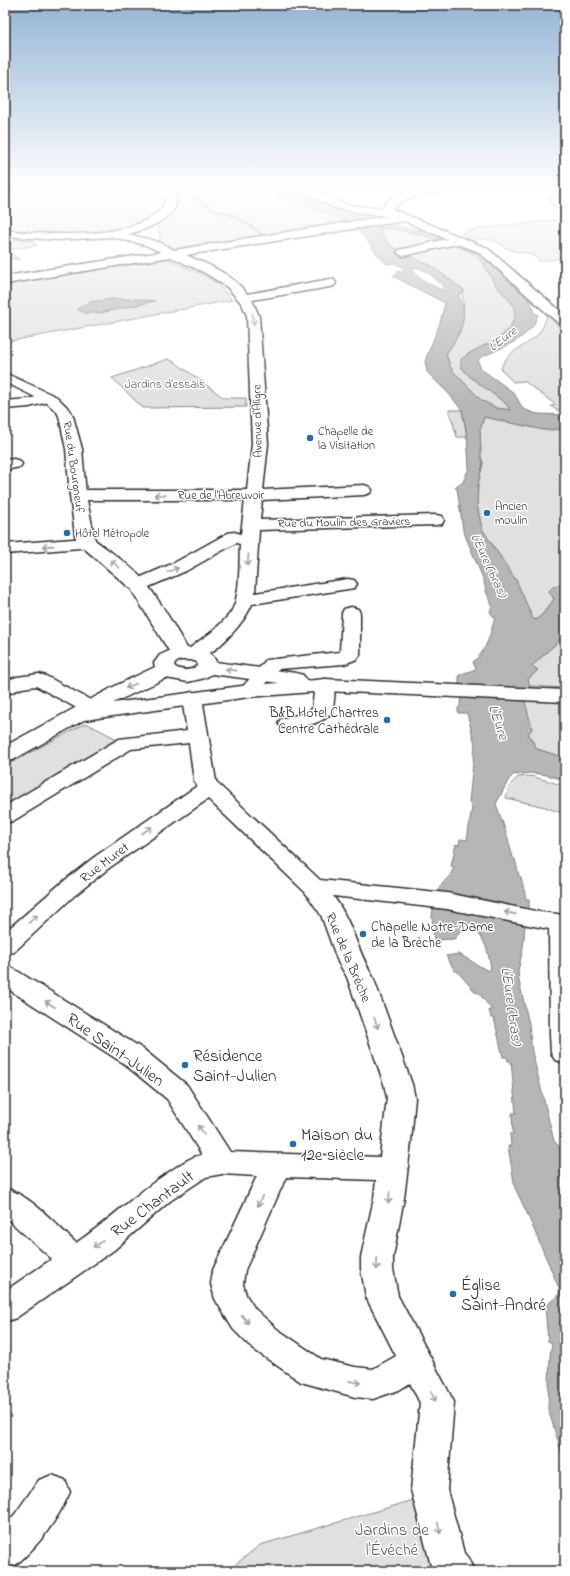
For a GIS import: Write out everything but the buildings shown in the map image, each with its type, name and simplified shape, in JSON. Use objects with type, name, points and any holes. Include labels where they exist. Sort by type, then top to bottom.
[{"type":"street","points":[[5,280],[119,262]]},
{"type":"street","name":"Avenue d'Aligre","points":[[172,673],[164,664],[166,660],[175,655],[196,662],[212,642],[230,625],[240,612],[245,600],[250,533],[260,444],[253,316],[250,307],[244,298],[226,281],[191,262]]},
{"type":"street","points":[[496,262],[565,322]]},
{"type":"street","points":[[244,298],[330,283]]},
{"type":"street","name":"Rue du Bourgneuf","points":[[5,377],[47,398],[63,410],[66,416],[74,449],[78,495],[84,535],[87,543]]},
{"type":"street","points":[[5,405],[29,403],[47,398]]},
{"type":"street","name":"Rue de l'Abreuvoir","points":[[78,495],[276,495],[364,490]]},
{"type":"street","name":"Rue du Moulin des Graviers","points":[[138,585],[180,567],[234,537],[250,533],[364,521],[436,520]]},
{"type":"street","points":[[5,549],[87,543],[126,573],[138,585],[157,613],[196,662],[288,677],[325,685]]},
{"type":"street","points":[[245,600],[348,584]]},
{"type":"street","points":[[249,691],[273,664],[344,658],[350,655],[351,613]]},
{"type":"street","points":[[5,755],[124,689],[172,673],[189,676],[196,662]]},
{"type":"street","points":[[196,662],[193,698],[202,772],[209,788]]},
{"type":"street","points":[[172,673],[193,698]]},
{"type":"street","points":[[5,689],[17,683],[29,680],[39,680],[86,711],[249,691],[325,685],[565,696]]},
{"type":"street","points":[[288,723],[312,718],[322,711],[325,685]]},
{"type":"street","points":[[5,816],[126,743],[198,736]]},
{"type":"street","name":"Rue de la Brèche","points":[[209,788],[313,887],[333,913],[351,962],[360,977],[398,1084],[401,1098],[397,1142],[389,1198],[377,1257],[377,1269],[382,1297],[437,1402],[430,1490],[448,1562],[455,1571]]},
{"type":"street","name":"Rue Muret","points":[[5,946],[67,890],[102,863],[209,788]]},
{"type":"street","points":[[313,887],[432,898],[558,923],[565,1053]]},
{"type":"street","name":"Rue Saint-Julien","points":[[5,975],[133,1056],[177,1092],[222,1163]]},
{"type":"street","name":"Rue Chantault","points":[[5,1308],[103,1241],[160,1193],[199,1168],[222,1163],[392,1169]]},
{"type":"street","points":[[276,1165],[229,1270],[227,1284],[231,1300],[244,1319],[265,1339],[313,1372],[354,1382],[373,1384],[387,1379],[416,1361]]},
{"type":"street","points":[[5,1200],[26,1216],[74,1260]]},
{"type":"street","points":[[5,1551],[28,1526],[52,1492]]},
{"type":"green space","points":[[127,262],[173,262],[203,275],[218,284],[232,300],[5,342],[5,287],[33,277]]},
{"type":"green space","points":[[423,262],[481,262],[496,285],[513,306],[515,311],[514,322],[506,333],[466,355],[511,410],[496,408],[481,400],[450,366],[446,354],[460,332],[464,304],[462,294],[465,291]]},
{"type":"green space","points":[[547,315],[565,329],[565,410],[556,410],[551,406],[556,405],[524,381],[513,382],[501,369],[503,363],[512,353],[535,338],[542,329]]},
{"type":"green space","name":"Jardins d’essais","points":[[168,359],[175,362],[224,398],[246,398],[246,407],[143,408],[112,378]]},
{"type":"green space","points":[[449,410],[462,410],[467,437],[457,437]]},
{"type":"green space","points":[[484,417],[544,430],[565,429],[565,582],[553,587],[551,594],[554,599],[542,615],[535,620],[532,619],[517,582],[482,529],[477,505],[478,484],[483,463],[481,457],[480,430]]},
{"type":"green space","points":[[565,635],[565,688],[529,686],[528,679],[538,670],[532,666]]},
{"type":"green space","points":[[524,700],[565,701],[565,758],[537,749],[528,733],[532,729]]},
{"type":"green space","points":[[84,724],[88,724],[113,737],[117,742],[5,807],[5,766]]},
{"type":"green space","points":[[531,776],[565,786],[564,814],[545,807],[506,798],[509,786],[518,777]]},
{"type":"green space","name":"Jardins de l'Évéché","points":[[414,1500],[435,1568],[425,1571],[227,1571],[260,1545]]},
{"type":"water","points":[[384,262],[422,262],[433,267],[465,291],[458,295],[462,303],[462,326],[446,354],[450,366],[481,400],[496,408],[510,410],[506,404],[469,376],[461,367],[461,359],[499,338],[510,328],[515,315],[513,304],[497,287],[482,262],[490,262],[504,278],[529,300],[534,309],[533,312],[538,315],[532,327],[520,338],[507,346],[479,358],[478,362],[481,369],[514,393],[523,409],[537,414],[565,415],[565,429],[544,430],[484,417],[480,430],[481,457],[483,463],[478,484],[477,505],[482,529],[517,582],[533,619],[536,620],[542,615],[554,599],[549,591],[553,587],[565,582],[565,635],[532,666],[538,670],[528,679],[531,690],[522,690],[532,729],[528,734],[537,749],[565,758],[565,780],[547,775],[530,773],[513,775],[509,779],[496,804],[513,858],[515,859],[519,876],[521,877],[526,899],[529,899],[529,912],[534,925],[525,926],[523,948],[518,971],[519,981],[529,1024],[532,1052],[554,1141],[559,1146],[565,1173],[565,1463],[548,1409],[550,1356],[552,1343],[548,1341],[545,1307],[559,1294],[559,1288],[515,1188],[508,1146],[511,1146],[510,1134],[513,1134],[512,1113],[516,1113],[511,1061],[508,1061],[507,1057],[503,1057],[494,1018],[491,1018],[489,1010],[492,1010],[478,992],[476,993],[457,971],[455,971],[446,956],[459,954],[488,971],[491,968],[488,954],[482,938],[469,923],[454,939],[434,940],[432,916],[434,903],[432,894],[434,891],[437,892],[454,867],[451,866],[456,844],[459,845],[460,839],[467,840],[472,807],[469,802],[475,744],[467,713],[458,713],[458,708],[460,707],[461,688],[459,684],[459,675],[476,669],[473,662],[482,653],[485,647],[495,618],[490,612],[492,605],[463,530],[457,488],[455,488],[463,482],[469,468],[467,434],[462,410],[449,394],[427,372],[425,361],[440,323],[445,303],[393,276],[397,272],[405,270],[400,265],[395,263],[387,264]],"holes":[[[412,267],[416,267],[431,275],[446,291],[437,288],[417,275]]]},
{"type":"water","points":[[111,299],[155,301],[100,313],[85,313],[78,310],[79,307],[91,302]]},
{"type":"place","name":"Chapelle de la Visitation","points":[[310,438]]},
{"type":"place","name":"Ancien moulin","points":[[487,513]]},
{"type":"place","name":"Hôtel Métropole","points":[[67,533]]},
{"type":"place","name":"B&B Hotel Chartres Centre Cathédrale","points":[[387,720]]},
{"type":"place","name":"Chapelle Notre-Dame de la Brèche","points":[[363,934]]},
{"type":"place","name":"Résidence Saint-Julien","points":[[185,1065]]},
{"type":"place","name":"Maison du 12e siècle","points":[[293,1144]]},
{"type":"place","name":"Église Saint-André","points":[[453,1294]]},
{"type":"water label","name":"L'Eure","points":[[502,338]]},
{"type":"water label","name":"L'Eure (bras)","points":[[490,565]]},
{"type":"water label","name":"L'Eure","points":[[499,722]]},
{"type":"water label","name":"L'Eure (bras)","points":[[512,1006]]}]
